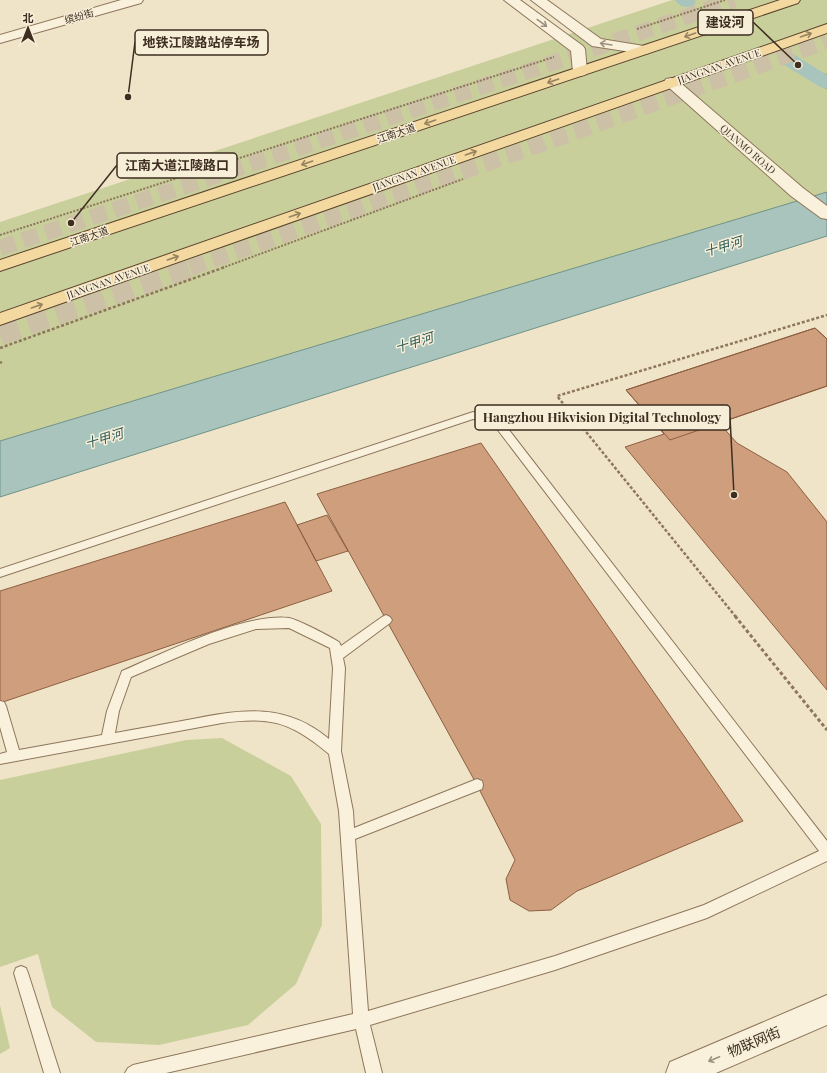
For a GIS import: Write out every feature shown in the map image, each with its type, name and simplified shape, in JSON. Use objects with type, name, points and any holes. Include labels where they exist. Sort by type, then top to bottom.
[{"type":"main road","name":"江南大道","points":[[0,266],[793,0]]},
{"type":"main road","name":"JIANGNAN AVENUE","points":[[0,318],[827,28]]},
{"type":"street","name":"缤纷街","points":[[0,39],[136,0]]},
{"type":"street","points":[[511,0],[578,49],[580,72]]},
{"type":"street","points":[[538,0],[597,43],[644,50]]},
{"type":"street","name":"QIANMO ROAD","points":[[672,82],[797,192],[827,214]]},
{"type":"street","name":"物联网街","points":[[681,1073],[827,1010]]},
{"type":"lane","points":[[0,573],[473,415],[498,423],[827,853],[707,911],[555,963],[361,1020],[133,1073]]},
{"type":"lane","points":[[336,656],[386,620]]},
{"type":"lane","points":[[107,740],[113,710],[126,674],[205,641],[256,624],[290,623],[334,645],[339,668],[335,751],[346,811],[361,1020],[374,1073]]},
{"type":"lane","points":[[0,706],[15,757]]},
{"type":"lane","points":[[0,759],[193,724],[223,717],[256,714],[282,718],[307,729],[335,751]]},
{"type":"lane","points":[[348,836],[477,785]]},
{"type":"lane","points":[[21,973],[52,1073]]},
{"type":"path","points":[[597,43],[726,0]]},
{"type":"path","points":[[0,235],[578,49]]},
{"type":"path","points":[[0,348],[98,314],[463,179]]},
{"type":"path","points":[[827,315],[557,396],[827,730]]},
{"type":"green space","points":[[672,0],[827,0],[827,203],[0,449],[0,222]]},
{"type":"green space","points":[[222,738],[291,776],[321,824],[322,925],[296,984],[248,1025],[159,1045],[96,1042],[52,1007],[38,954],[0,967],[0,780],[186,740]]},
{"type":"green space","points":[[0,1005],[10,1048],[0,1054]]},
{"type":"water","points":[[798,65],[827,75],[827,89],[811,80]]},
{"type":"water","name":"十甲河","points":[[827,192],[827,236],[0,497],[0,441]]},
{"type":"building","points":[[815,328],[827,339],[827,386],[719,423],[737,443],[787,472],[827,522],[827,690],[625,447],[664,434],[626,390]]},
{"type":"building","points":[[815,328],[827,339],[827,386],[670,440],[626,390]]},
{"type":"building","points":[[481,443],[743,821],[577,891],[551,910],[529,911],[510,900],[506,879],[515,860],[477,785],[317,494]]},
{"type":"building","points":[[285,502],[332,591],[0,703],[0,591]]},
{"type":"building","points":[[327,515],[348,551],[316,561],[297,525]]},
{"type":"waterway","points":[[788,59],[827,83]]},
{"type":"tunnel","points":[[0,248],[576,55],[734,0]]},
{"type":"tunnel","points":[[190,268],[581,130],[827,41]]},
{"type":"tunnel","points":[[0,335],[193,267]]},
{"type":"place","name":"建设河","points":[[798,65]]},
{"type":"place","name":"地铁江陵路站停车场","points":[[128,97]]},
{"type":"place","name":"江南大道江陵路口","points":[[71,223]]},
{"type":"place","name":"Hangzhou Hikvision Digital Technology","points":[[734,495]]}]
